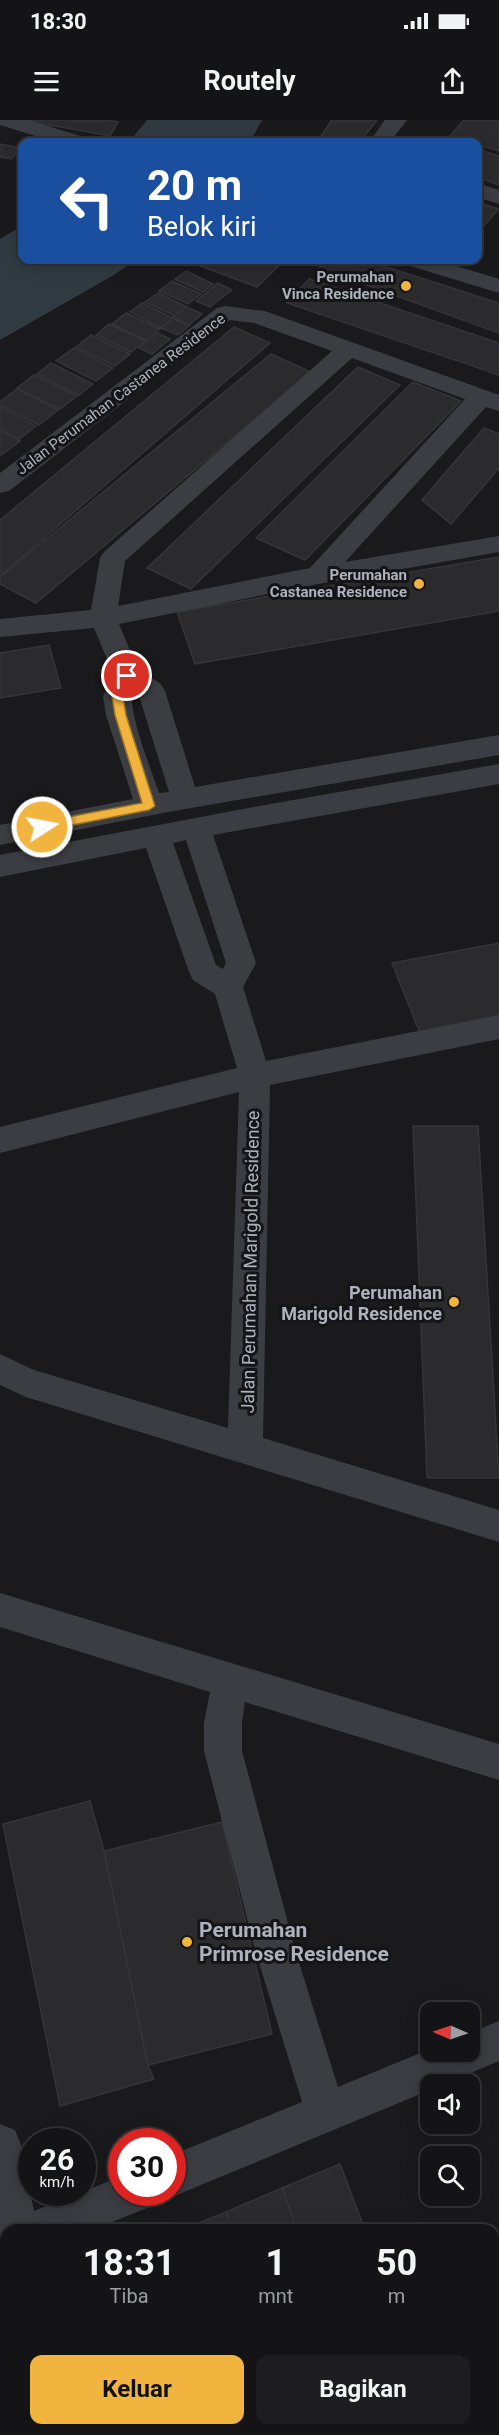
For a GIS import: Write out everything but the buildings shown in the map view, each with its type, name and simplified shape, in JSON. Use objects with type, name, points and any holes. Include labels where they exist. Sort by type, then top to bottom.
[{"type":"street","points":[[6,120],[63,138]]},
{"type":"street","points":[[382,138],[396,120]]},
{"type":"street","points":[[482,192],[499,197]]},
{"type":"street","points":[[430,264],[496,282]]},
{"type":"street","name":"Jalan Perumahan Castanea Residence","points":[[0,485],[225,313],[257,316],[490,400],[318,575]]},
{"type":"street","points":[[185,799],[151,691],[127,676],[103,618],[113,558],[348,349]]},
{"type":"street","points":[[0,628],[103,618],[318,575],[499,544]]},
{"type":"street","points":[[127,676],[117,696],[120,715],[149,806]]},
{"type":"street","points":[[0,835],[185,799],[499,745]]},
{"type":"street","points":[[0,866],[499,774]]},
{"type":"street","points":[[156,837],[204,972],[228,987],[241,963],[197,829]]},
{"type":"street","name":"Jalan Perumahan Marigold Residence","points":[[228,987],[255,1076],[245,1449]]},
{"type":"street","points":[[0,1140],[255,1076],[499,1027]]},
{"type":"street","points":[[0,1369],[26,1382],[499,1526]]},
{"type":"street","points":[[0,1610],[499,1762]]},
{"type":"street","points":[[231,1680],[223,1723],[223,1751],[276,1953],[326,2113]]},
{"type":"street","points":[[186,2170],[499,2041]]},
{"type":"street","points":[[0,2145],[16,2224]]},
{"type":"street","points":[[56,2224],[108,2203]]},
{"type":"shaded area","points":[[147,120],[262,120],[252,138],[132,138]]},
{"type":"shaded area","points":[[18,228],[18,264],[130,264],[0,340],[0,239]]},
{"type":"place","name":"Perumahan Vinca Residence","points":[[406,286]]},
{"type":"place","name":"Perumahan Castanea Residence","points":[[419,584]]},
{"type":"place","name":"Perumahan Marigold Residence","points":[[454,1302]]},
{"type":"place","name":"Perumahan Primrose Residence","points":[[187,1942]]},
{"type":"route","points":[[42,827],[149,806],[120,715],[117,696],[127,676]]}]
